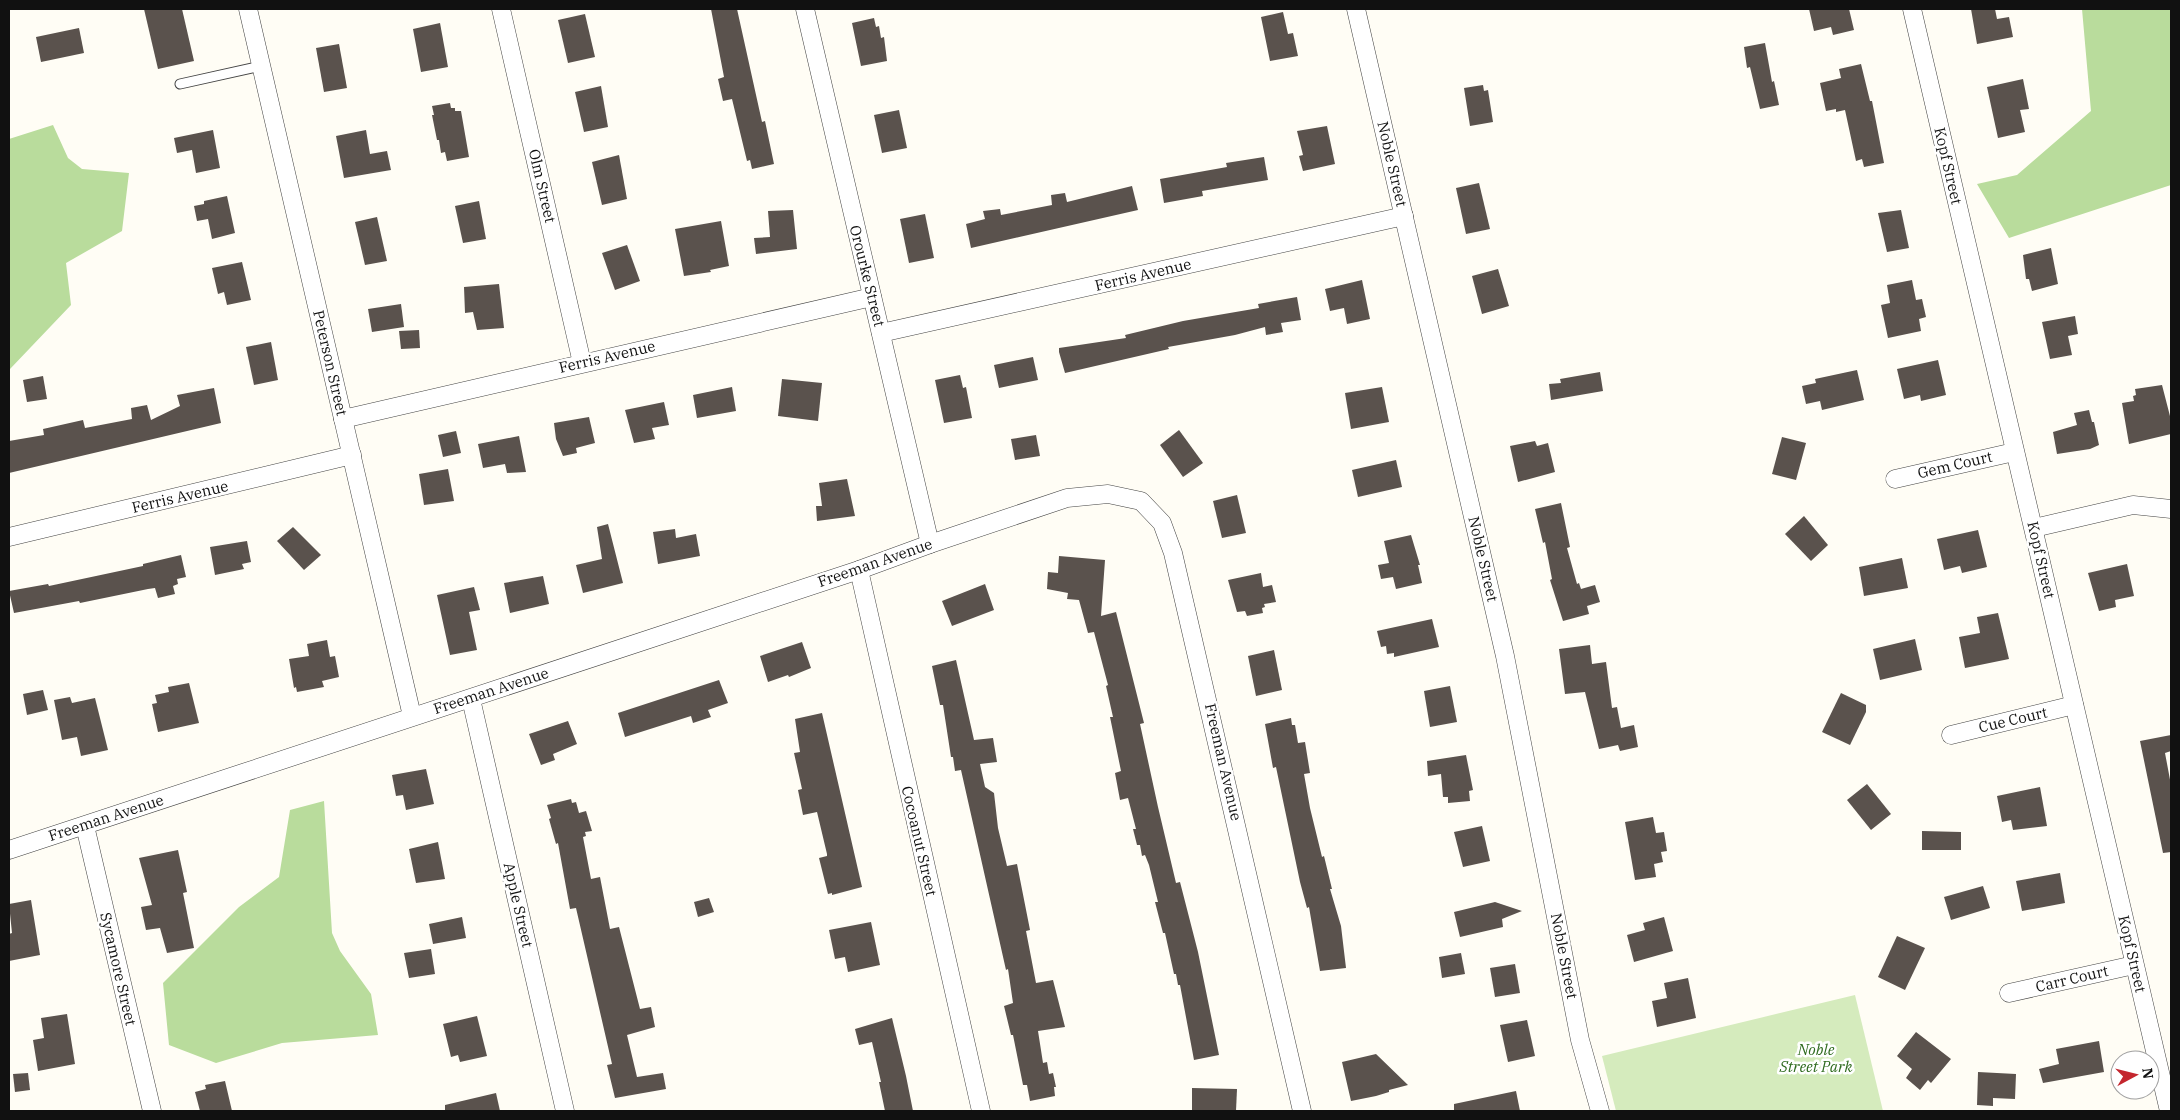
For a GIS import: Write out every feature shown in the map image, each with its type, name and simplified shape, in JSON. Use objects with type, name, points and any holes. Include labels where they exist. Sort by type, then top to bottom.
[{"type":"street","name":"Peterson Street","points":[[248,9],[412,716]]},
{"type":"street","name":"Olm Street","points":[[501,9],[582,363]]},
{"type":"street","name":"Orourke Street","points":[[805,9],[930,544]]},
{"type":"street","name":"Noble Street","points":[[1356,9],[1505,656],[1580,1040],[1600,1111]]},
{"type":"street","name":"Kopf Street","points":[[1912,9],[2169,1111]]},
{"type":"street","name":"Ferris Avenue","points":[[881,333],[1404,216]]},
{"type":"street","name":"Ferris Avenue","points":[[343,419],[872,297]]},
{"type":"street","name":"Gem Court","points":[[1895,479],[2014,452]]},
{"type":"street","name":"Ferris Avenue","points":[[9,538],[352,455]]},
{"type":"street","name":"Freeman Avenue","points":[[9,850],[859,570],[1067,498],[1108,494],[1141,501],[1162,523],[1173,553],[1195,640],[1302,1111]]},
{"type":"street","points":[[2034,528],[2133,505],[2171,509]]},
{"type":"street","name":"Cocoanut Street","points":[[859,570],[981,1111]]},
{"type":"street","name":"Apple Street","points":[[471,698],[565,1111]]},
{"type":"street","name":"Cue Court","points":[[1951,735],[2074,705]]},
{"type":"street","name":"Sycamore Street","points":[[85,826],[152,1111]]},
{"type":"street","name":"Carr Court","points":[[2009,993],[2134,965]]},
{"type":"lane","points":[[180,84],[261,66]]},
{"type":"green space","points":[[2082,9],[2171,9],[2171,185],[2009,238],[1977,184],[2017,175],[2091,111]]},
{"type":"green space","points":[[53,125],[68,158],[82,169],[129,173],[122,231],[66,263],[71,305],[10,369],[9,139]]},
{"type":"green space","points":[[324,801],[332,933],[340,951],[371,994],[378,1035],[282,1043],[216,1063],[169,1045],[163,983],[239,907],[279,877],[290,810]]},
{"type":"green space","name":"Noble Street Park","points":[[1855,995],[1883,1111],[1616,1111],[1602,1056]]},
{"type":"building","points":[[144,9],[182,9],[194,61],[158,69]]},
{"type":"building","points":[[711,9],[737,9],[762,122],[765,121],[774,164],[752,169],[750,160],[747,161],[732,99],[723,101],[718,79],[724,77]]},
{"type":"building","points":[[1809,9],[1849,9],[1854,30],[1833,35],[1831,27],[1814,31]]},
{"type":"building","points":[[1971,9],[1995,9],[1997,19],[2009,17],[2013,37],[1977,44]]},
{"type":"building","points":[[1283,12],[1288,34],[1293,33],[1298,56],[1270,61],[1261,17]]},
{"type":"building","points":[[585,14],[595,57],[568,63],[558,20]]},
{"type":"building","points":[[874,18],[876,27],[879,26],[881,38],[884,37],[887,61],[861,66],[852,23]]},
{"type":"building","points":[[440,23],[448,67],[421,72],[413,29]]},
{"type":"building","points":[[79,28],[84,53],[41,62],[36,37]]},
{"type":"building","points":[[1765,43],[1772,82],[1774,81],[1779,105],[1760,109],[1750,67],[1747,68],[1744,47]]},
{"type":"building","points":[[339,44],[347,88],[324,92],[316,48]]},
{"type":"building","points":[[1861,64],[1870,101],[1872,101],[1884,163],[1864,167],[1862,159],[1856,161],[1845,110],[1836,112],[1836,109],[1826,111],[1820,83],[1841,78],[1839,69]]},
{"type":"building","points":[[2023,79],[2029,109],[2020,110],[2025,132],[1998,138],[1987,87]]},
{"type":"building","points":[[1483,85],[1484,91],[1488,90],[1493,122],[1470,126],[1464,88]]},
{"type":"building","points":[[601,86],[608,127],[584,132],[575,92]]},
{"type":"building","points":[[450,103],[451,108],[455,108],[455,111],[461,111],[469,157],[447,161],[445,152],[441,153],[439,140],[437,140],[432,106]]},
{"type":"building","points":[[899,110],[907,148],[882,153],[874,115]]},
{"type":"building","points":[[1327,126],[1335,164],[1303,171],[1299,156],[1303,155],[1297,131]]},
{"type":"building","points":[[213,130],[220,168],[196,173],[192,150],[177,153],[174,138]]},
{"type":"building","points":[[366,130],[370,154],[387,151],[391,170],[344,178],[336,136]]},
{"type":"building","points":[[619,155],[627,199],[602,205],[592,162]]},
{"type":"building","points":[[1264,157],[1268,180],[1202,191],[1203,196],[1164,203],[1160,179],[1227,167],[1226,163]]},
{"type":"building","points":[[1479,183],[1490,229],[1466,234],[1456,188]]},
{"type":"building","points":[[1132,186],[1138,210],[971,248],[966,224],[985,219],[983,211],[1000,209],[1001,215],[1052,205],[1051,195],[1065,193],[1067,202]]},
{"type":"building","points":[[227,196],[235,233],[212,239],[208,219],[197,221],[194,206],[204,204],[204,201]]},
{"type":"building","points":[[479,201],[486,239],[463,243],[455,206]]},
{"type":"building","points":[[793,210],[797,249],[756,254],[754,238],[770,237],[768,211]]},
{"type":"building","points":[[1901,210],[1909,248],[1887,252],[1878,213]]},
{"type":"building","points":[[925,214],[934,258],[909,263],[900,219]]},
{"type":"building","points":[[377,217],[387,261],[365,265],[355,222]]},
{"type":"building","points":[[721,221],[729,266],[710,270],[711,272],[684,276],[675,229]]},
{"type":"building","points":[[627,245],[640,281],[615,290],[602,253]]},
{"type":"building","points":[[2051,248],[2058,284],[2032,291],[2029,279],[2026,279],[2023,255]]},
{"type":"building","points":[[242,262],[251,300],[227,305],[224,292],[218,294],[212,268]]},
{"type":"building","points":[[1498,269],[1509,306],[1482,314],[1472,276]]},
{"type":"building","points":[[1362,280],[1370,319],[1347,324],[1344,308],[1330,311],[1325,289]]},
{"type":"building","points":[[1912,280],[1916,300],[1922,299],[1926,317],[1919,319],[1921,331],[1888,338],[1881,305],[1890,303],[1887,285]]},
{"type":"building","points":[[499,284],[504,328],[477,330],[473,312],[465,313],[464,287]]},
{"type":"building","points":[[1297,297],[1301,320],[1281,323],[1283,332],[1266,335],[1265,327],[1235,335],[1168,347],[1169,349],[1065,373],[1059,352],[1059,348],[1126,338],[1125,335],[1183,321],[1259,308],[1258,304]]},
{"type":"building","points":[[401,304],[404,327],[372,332],[368,309]]},
{"type":"building","points":[[2075,316],[2078,334],[2068,336],[2072,355],[2050,359],[2042,322]]},
{"type":"building","points":[[419,330],[420,348],[401,349],[399,331]]},
{"type":"building","points":[[271,342],[278,380],[254,385],[246,347]]},
{"type":"building","points":[[1033,357],[1038,380],[999,388],[994,365]]},
{"type":"building","points":[[1938,360],[1946,395],[1921,401],[1920,395],[1904,399],[1897,369]]},
{"type":"building","points":[[1857,370],[1864,400],[1822,410],[1820,401],[1806,404],[1802,386],[1816,383],[1815,379]]},
{"type":"building","points":[[1600,372],[1603,391],[1551,400],[1549,384],[1561,383],[1560,379]]},
{"type":"building","points":[[960,375],[963,388],[966,387],[972,418],[944,423],[935,380]]},
{"type":"building","points":[[43,376],[47,399],[27,402],[23,380]]},
{"type":"building","points":[[782,379],[822,383],[818,421],[778,416]]},
{"type":"building","points":[[2162,385],[2171,420],[2171,434],[2129,444],[2122,403],[2134,401],[2135,389]]},
{"type":"building","points":[[732,387],[736,411],[697,418],[693,395]]},
{"type":"building","points":[[1382,387],[1389,422],[1351,429],[1345,393]]},
{"type":"building","points":[[214,388],[221,423],[9,473],[9,441],[44,435],[43,429],[83,420],[85,428],[132,419],[131,408],[147,405],[151,420],[180,406],[177,395]]},
{"type":"building","points":[[664,402],[669,425],[652,428],[655,439],[634,443],[625,410]]},
{"type":"building","points":[[2089,410],[2092,422],[2094,422],[2099,445],[2090,449],[2057,454],[2053,432],[2077,425],[2074,413]]},
{"type":"building","points":[[589,417],[595,443],[576,448],[577,453],[563,456],[556,439],[554,423]]},
{"type":"building","points":[[1179,430],[1203,463],[1183,477],[1160,445]]},
{"type":"building","points":[[456,431],[461,453],[443,457],[438,435]]},
{"type":"building","points":[[1036,435],[1040,456],[1015,460],[1011,439]]},
{"type":"building","points":[[519,436],[526,472],[507,473],[505,464],[483,468],[478,444]]},
{"type":"building","points":[[1782,437],[1806,443],[1796,480],[1772,474]]},
{"type":"building","points":[[1535,441],[1537,446],[1548,443],[1555,472],[1518,482],[1510,446]]},
{"type":"building","points":[[1396,460],[1402,487],[1358,497],[1352,470]]},
{"type":"building","points":[[448,469],[454,501],[424,505],[419,474]]},
{"type":"building","points":[[847,479],[855,516],[817,521],[816,506],[822,506],[819,483]]},
{"type":"building","points":[[1237,495],[1246,533],[1222,538],[1213,501]]},
{"type":"building","points":[[1561,503],[1570,547],[1567,548],[1577,584],[1579,583],[1581,589],[1595,585],[1600,602],[1587,606],[1589,614],[1563,621],[1550,580],[1552,579],[1545,542],[1543,543],[1535,509]]},
{"type":"building","points":[[1804,516],[1828,545],[1811,561],[1785,534]]},
{"type":"building","points":[[608,524],[623,583],[583,593],[576,565],[602,559],[597,527]]},
{"type":"building","points":[[293,527],[321,555],[304,570],[277,541]]},
{"type":"building","points":[[675,529],[676,538],[696,534],[700,556],[658,564],[653,532]]},
{"type":"building","points":[[1978,530],[1987,567],[1962,573],[1960,566],[1944,570],[1937,539]]},
{"type":"building","points":[[1411,535],[1420,565],[1418,565],[1422,583],[1396,589],[1393,577],[1381,579],[1378,565],[1389,563],[1384,541]]},
{"type":"building","points":[[247,541],[251,562],[242,564],[244,569],[215,575],[210,547]]},
{"type":"building","points":[[181,555],[186,577],[177,579],[178,584],[173,586],[175,594],[158,598],[155,588],[80,603],[79,601],[14,613],[9,591],[48,584],[49,586],[143,566],[143,564]]},
{"type":"building","points":[[1059,556],[1105,560],[1101,616],[1116,612],[1144,723],[1140,724],[1158,807],[1176,883],[1180,882],[1198,952],[1219,1055],[1194,1060],[1180,985],[1178,985],[1176,974],[1174,974],[1165,933],[1163,933],[1155,902],[1158,902],[1149,865],[1145,855],[1142,856],[1140,845],[1137,845],[1133,829],[1136,829],[1128,798],[1120,800],[1115,773],[1121,771],[1110,717],[1113,717],[1106,686],[1108,685],[1094,632],[1088,633],[1079,600],[1067,599],[1068,593],[1047,589],[1048,572],[1058,573]]},
{"type":"building","points":[[1902,558],[1908,588],[1864,596],[1859,567]]},
{"type":"building","points":[[2127,564],[2134,596],[2115,600],[2116,607],[2099,611],[2088,573]]},
{"type":"building","points":[[1261,573],[1263,587],[1272,585],[1276,602],[1264,604],[1265,607],[1262,608],[1263,613],[1247,616],[1245,611],[1237,612],[1228,580]]},
{"type":"building","points":[[543,576],[549,604],[510,613],[504,583]]},
{"type":"building","points":[[985,584],[994,610],[952,626],[942,601]]},
{"type":"building","points":[[474,587],[480,610],[469,612],[477,650],[450,655],[437,595]]},
{"type":"building","points":[[1998,613],[2009,659],[1965,668],[1959,637],[1980,633],[1977,617]]},
{"type":"building","points":[[1432,619],[1439,647],[1394,657],[1394,653],[1387,654],[1386,646],[1381,647],[1377,631]]},
{"type":"building","points":[[1915,639],[1922,670],[1880,680],[1873,649]]},
{"type":"building","points":[[327,640],[330,657],[335,656],[339,677],[322,681],[324,687],[297,692],[296,687],[294,688],[289,659],[309,656],[307,644]]},
{"type":"building","points":[[802,642],[811,668],[789,677],[788,675],[768,682],[760,656]]},
{"type":"building","points":[[1590,645],[1592,664],[1606,662],[1612,708],[1617,707],[1621,728],[1634,725],[1638,747],[1620,751],[1618,745],[1599,749],[1585,692],[1565,694],[1559,649]]},
{"type":"building","points":[[1274,650],[1282,690],[1256,696],[1248,656]]},
{"type":"building","points":[[956,660],[974,740],[993,738],[997,762],[980,764],[985,787],[994,793],[998,828],[1007,866],[1017,864],[1030,930],[1026,931],[1036,983],[1053,980],[1065,1027],[1038,1031],[1043,1063],[1047,1062],[1049,1074],[1053,1073],[1056,1087],[1054,1087],[1055,1096],[1030,1101],[1027,1085],[1023,1085],[1013,1035],[1011,1035],[1004,1006],[1013,1003],[1008,969],[1006,970],[961,770],[955,771],[953,757],[951,757],[943,705],[940,705],[932,666]]},
{"type":"building","points":[[719,680],[728,703],[708,710],[711,717],[693,723],[691,716],[625,737],[618,713]]},
{"type":"building","points":[[189,683],[199,723],[158,732],[152,704],[157,703],[155,695],[169,692],[168,687]]},
{"type":"building","points":[[1450,686],[1457,722],[1430,727],[1424,691]]},
{"type":"building","points":[[43,690],[48,710],[27,715],[23,694]]},
{"type":"building","points":[[1841,693],[1866,705],[1866,712],[1850,745],[1822,732]]},
{"type":"building","points":[[70,697],[72,703],[95,698],[108,750],[81,756],[77,737],[62,740],[54,700]]},
{"type":"building","points":[[822,713],[862,887],[832,895],[832,893],[828,894],[819,858],[827,856],[827,854],[817,812],[803,815],[798,790],[802,789],[794,753],[800,752],[795,719]]},
{"type":"building","points":[[1291,718],[1292,725],[1295,725],[1298,743],[1305,742],[1310,773],[1304,774],[1310,808],[1341,926],[1346,968],[1320,971],[1309,907],[1307,908],[1300,882],[1276,767],[1273,768],[1265,724]]},
{"type":"building","points":[[568,721],[577,744],[553,754],[555,760],[541,765],[529,734]]},
{"type":"building","points":[[2171,735],[2171,751],[2165,753],[2171,785],[2171,852],[2163,853],[2140,741]]},
{"type":"building","points":[[1466,755],[1473,790],[1469,791],[1470,801],[1448,803],[1448,797],[1443,797],[1441,774],[1428,776],[1427,761]]},
{"type":"building","points":[[426,769],[434,804],[406,810],[403,795],[396,796],[392,775]]},
{"type":"building","points":[[1867,784],[1891,814],[1871,830],[1847,800]]},
{"type":"building","points":[[2040,787],[2047,826],[2013,830],[2011,820],[2002,822],[1997,796]]},
{"type":"building","points":[[571,799],[572,803],[576,802],[579,813],[586,811],[592,831],[585,832],[586,836],[583,837],[591,879],[600,877],[610,929],[619,927],[640,1009],[651,1007],[655,1027],[627,1035],[637,1077],[663,1073],[666,1089],[615,1098],[607,1065],[612,1064],[576,908],[570,909],[558,843],[556,844],[549,819],[551,818],[547,805]]},
{"type":"building","points":[[1653,817],[1656,833],[1664,832],[1667,851],[1661,852],[1663,862],[1654,864],[1656,877],[1635,880],[1625,822]]},
{"type":"building","points":[[1482,826],[1490,861],[1463,867],[1454,832]]},
{"type":"building","points":[[1922,831],[1961,832],[1961,850],[1922,850]]},
{"type":"building","points":[[438,842],[445,879],[416,883],[409,849]]},
{"type":"building","points":[[178,850],[187,892],[183,893],[194,948],[167,953],[160,928],[146,930],[141,907],[152,905],[139,858]]},
{"type":"building","points":[[2060,873],[2065,903],[2022,911],[2016,881]]},
{"type":"building","points":[[1983,886],[1990,908],[1951,920],[1944,897]]},
{"type":"building","points":[[709,898],[714,912],[698,917],[694,902]]},
{"type":"building","points":[[31,900],[40,955],[9,961],[9,934],[12,933],[9,904]]},
{"type":"building","points":[[1495,902],[1522,911],[1502,919],[1503,927],[1460,937],[1454,912]]},
{"type":"building","points":[[462,917],[466,938],[433,944],[429,924]]},
{"type":"building","points":[[1664,917],[1673,951],[1634,962],[1627,935],[1645,930],[1643,923]]},
{"type":"building","points":[[871,922],[880,965],[848,972],[845,957],[835,959],[829,930]]},
{"type":"building","points":[[1897,936],[1925,948],[1905,990],[1878,977]]},
{"type":"building","points":[[431,949],[435,974],[409,978],[404,953]]},
{"type":"building","points":[[1461,953],[1465,974],[1442,978],[1439,957]]},
{"type":"building","points":[[1515,964],[1520,993],[1495,997],[1490,968]]},
{"type":"building","points":[[1688,978],[1696,1018],[1657,1027],[1652,1001],[1667,998],[1664,983]]},
{"type":"building","points":[[67,1014],[75,1064],[38,1071],[33,1040],[44,1038],[41,1018]]},
{"type":"building","points":[[477,1016],[487,1056],[460,1062],[458,1055],[451,1057],[443,1024]]},
{"type":"building","points":[[892,1018],[913,1111],[885,1111],[872,1042],[859,1045],[855,1029]]},
{"type":"building","points":[[1527,1020],[1535,1056],[1508,1062],[1500,1025]]},
{"type":"building","points":[[1916,1032],[1951,1059],[1931,1083],[1928,1080],[1920,1090],[1906,1078],[1912,1069],[1897,1056]]},
{"type":"building","points":[[2099,1041],[2104,1072],[2043,1083],[2039,1069],[2059,1064],[2056,1049]]},
{"type":"building","points":[[1376,1054],[1408,1085],[1376,1096],[1351,1101],[1342,1062]]},
{"type":"building","points":[[1978,1072],[2016,1074],[2015,1099],[1993,1098],[1993,1106],[1977,1105]]},
{"type":"building","points":[[28,1073],[30,1090],[15,1092],[13,1074]]},
{"type":"building","points":[[225,1081],[232,1111],[200,1111],[195,1092],[206,1089],[205,1085]]},
{"type":"building","points":[[1192,1088],[1237,1089],[1236,1111],[1192,1111]]},
{"type":"building","points":[[1516,1091],[1520,1111],[1454,1111],[1454,1104]]},
{"type":"building","points":[[496,1093],[500,1111],[445,1111],[445,1105]]}]
